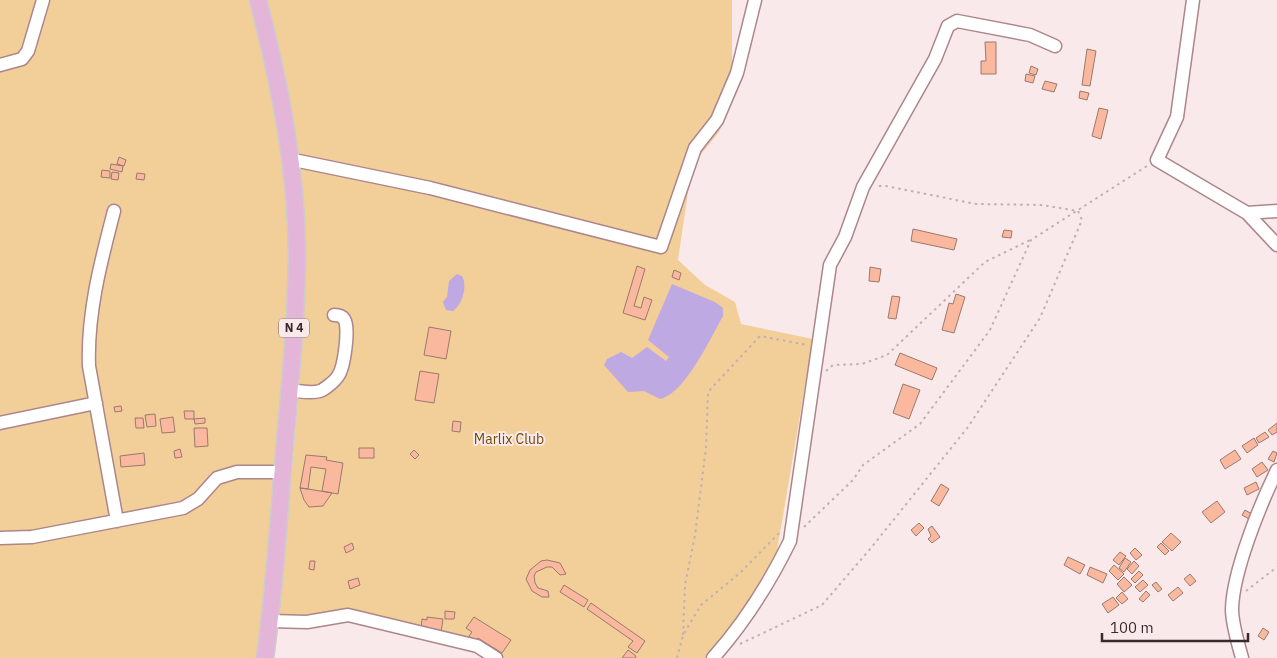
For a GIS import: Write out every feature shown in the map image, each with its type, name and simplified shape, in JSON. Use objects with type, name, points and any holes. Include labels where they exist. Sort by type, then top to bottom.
[{"type":"main road","name":"N 4","points":[[258,0],[275,63],[289,159],[297,256],[289,390],[270,621],[265,658]]},
{"type":"street","points":[[0,65],[22,59],[28,51],[43,0]]},
{"type":"street","points":[[289,159],[430,188],[661,247],[695,148],[717,120],[737,73],[755,0]]},
{"type":"street","points":[[1193,0],[1177,118],[1157,160],[1248,213],[1277,245]]},
{"type":"street","points":[[717,654],[737,632],[770,580],[790,541],[830,265],[845,237],[863,187],[935,59],[948,26],[958,21],[1030,35],[1055,46]]},
{"type":"street","points":[[114,211],[98,271],[88,345],[96,403],[117,520]]},
{"type":"street","points":[[1248,213],[1277,211]]},
{"type":"street","points":[[289,390],[312,392],[322,390],[338,376],[343,363],[347,327],[345,319],[334,315]]},
{"type":"street","points":[[0,422],[96,403]]},
{"type":"street","points":[[1242,658],[1232,611],[1233,599],[1238,574],[1265,494],[1277,470]]},
{"type":"street","points":[[0,538],[32,537],[183,508],[198,499],[216,478],[237,472],[282,472]]},
{"type":"street","points":[[270,621],[307,622],[348,615],[478,646],[496,658]]},
{"type":"path","points":[[812,381],[832,365],[862,364],[887,355],[985,262],[1032,240],[1157,160]]},
{"type":"path","points":[[863,187],[886,186],[976,204],[1042,205],[1078,211]]},
{"type":"path","points":[[717,654],[822,605],[871,548],[968,427],[1040,318],[1082,220],[1078,211]]},
{"type":"path","points":[[790,541],[853,480],[863,465],[920,424],[990,330],[1032,240]]},
{"type":"path","points":[[677,658],[683,635],[685,585],[695,535],[706,448],[708,392],[760,336],[817,347]]},
{"type":"path","points":[[683,635],[701,605],[740,573],[772,539],[792,523]]},
{"type":"path","points":[[1233,599],[1252,588],[1277,567]]},
{"type":"green space","name":"Marlix Club","points":[[0,0],[732,0],[732,64],[729,108],[719,132],[692,165],[678,260],[705,285],[735,302],[741,324],[813,339],[777,551],[737,621],[706,658],[505,658],[481,644],[364,615],[278,615],[294,450],[302,340],[303,230],[300,175],[291,174],[296,290],[265,658],[0,658]]},
{"type":"shaded area","points":[[457,274],[462,276],[464,280],[463,295],[453,311],[446,310],[443,302],[447,297],[449,281]]},
{"type":"shaded area","points":[[672,284],[715,302],[723,308],[723,316],[688,376],[669,395],[660,399],[644,391],[628,392],[604,365],[607,359],[621,352],[632,358],[647,347],[666,361],[669,357],[648,340]]},
{"type":"building","points":[[985,42],[996,42],[996,74],[981,74],[981,61],[986,61]]},
{"type":"building","points":[[1087,49],[1096,51],[1090,86],[1082,85]]},
{"type":"building","points":[[1031,66],[1038,69],[1036,75],[1029,73]]},
{"type":"building","points":[[1026,74],[1035,76],[1033,83],[1025,81]]},
{"type":"building","points":[[1045,81],[1057,84],[1054,92],[1042,89]]},
{"type":"building","points":[[1080,91],[1089,93],[1087,100],[1079,98]]},
{"type":"building","points":[[1099,108],[1108,110],[1101,139],[1092,136]]},
{"type":"building","points":[[119,157],[126,160],[124,166],[117,164]]},
{"type":"building","points":[[111,164],[123,166],[122,172],[110,169]]},
{"type":"building","points":[[102,170],[110,171],[110,178],[101,177]]},
{"type":"building","points":[[112,172],[119,173],[118,180],[111,179]]},
{"type":"building","points":[[137,173],[145,174],[144,180],[136,179]]},
{"type":"building","points":[[913,229],[957,239],[954,250],[911,241]]},
{"type":"building","points":[[1004,230],[1012,231],[1011,238],[1002,237]]},
{"type":"building","points":[[637,266],[645,269],[634,306],[641,308],[644,297],[652,300],[645,320],[623,313]]},
{"type":"building","points":[[870,267],[881,269],[879,282],[869,281]]},
{"type":"building","points":[[674,270],[681,273],[679,280],[672,277]]},
{"type":"building","points":[[956,294],[965,297],[954,333],[942,330],[949,303],[953,304]]},
{"type":"building","points":[[892,296],[900,297],[896,319],[888,318]]},
{"type":"building","points":[[429,327],[451,331],[446,359],[424,355]]},
{"type":"building","points":[[900,353],[937,368],[932,380],[895,365]]},
{"type":"building","points":[[420,371],[439,374],[434,403],[415,400]]},
{"type":"building","points":[[903,384],[920,390],[909,419],[893,413]]},
{"type":"building","points":[[121,406],[122,411],[115,412],[114,407]]},
{"type":"building","points":[[184,411],[194,411],[194,419],[185,419]]},
{"type":"building","points":[[155,414],[156,426],[147,427],[145,415]]},
{"type":"building","points":[[173,417],[175,432],[162,433],[160,419]]},
{"type":"building","points":[[135,418],[143,418],[144,428],[136,428]]},
{"type":"building","points":[[205,418],[205,423],[195,424],[194,419]]},
{"type":"building","points":[[453,421],[461,422],[460,432],[452,431]]},
{"type":"building","points":[[1277,423],[1277,432],[1272,435],[1268,430]]},
{"type":"building","points":[[194,428],[207,428],[208,446],[195,447]]},
{"type":"building","points":[[1265,432],[1269,437],[1259,443],[1256,438]]},
{"type":"building","points":[[1254,438],[1258,445],[1247,453],[1242,446]]},
{"type":"building","points":[[359,448],[374,448],[374,458],[359,458]]},
{"type":"building","points":[[180,449],[182,457],[175,458],[174,451]]},
{"type":"building","points":[[414,450],[419,455],[415,459],[410,454]]},
{"type":"building","points":[[1235,450],[1241,459],[1225,469],[1220,460]]},
{"type":"building","points":[[1273,451],[1277,453],[1274,462],[1268,459]]},
{"type":"building","points":[[144,453],[145,465],[121,467],[120,456]]},
{"type":"building","points":[[306,455],[327,457],[326,460],[343,463],[338,494],[322,491],[326,469],[311,467],[308,489],[300,488]]},
{"type":"building","points":[[1262,462],[1268,470],[1257,477],[1252,469]]},
{"type":"building","points":[[1256,482],[1259,489],[1247,495],[1244,488]]},
{"type":"building","points":[[941,484],[949,489],[939,506],[931,501]]},
{"type":"building","points":[[300,488],[332,493],[323,506],[309,507],[304,500]]},
{"type":"building","points":[[1217,501],[1225,512],[1211,523],[1202,512]]},
{"type":"building","points":[[1245,510],[1252,514],[1249,519],[1242,515]]},
{"type":"building","points":[[919,523],[924,528],[916,536],[911,530]]},
{"type":"building","points":[[932,526],[940,537],[932,543],[928,539],[931,536],[928,529]]},
{"type":"building","points":[[1171,533],[1181,542],[1172,551],[1162,542]]},
{"type":"building","points":[[352,543],[354,549],[346,553],[344,547]]},
{"type":"building","points":[[1161,543],[1169,551],[1165,555],[1157,547]]},
{"type":"building","points":[[1135,548],[1142,555],[1136,560],[1130,553]]},
{"type":"building","points":[[1120,552],[1126,556],[1119,565],[1113,560]]},
{"type":"building","points":[[1068,557],[1085,565],[1080,574],[1064,565]]},
{"type":"building","points":[[1125,558],[1131,562],[1124,572],[1119,568]]},
{"type":"building","points":[[547,560],[560,563],[566,574],[560,575],[552,567],[536,572],[534,576],[538,588],[548,591],[549,597],[542,597],[532,591],[526,579],[530,570],[541,561]]},
{"type":"building","points":[[310,561],[315,561],[314,570],[309,569]]},
{"type":"building","points":[[1134,561],[1139,566],[1132,574],[1127,569]]},
{"type":"building","points":[[1114,565],[1124,574],[1118,580],[1109,571]]},
{"type":"building","points":[[1090,567],[1107,574],[1103,583],[1087,575]]},
{"type":"building","points":[[1139,571],[1143,575],[1135,583],[1131,579]]},
{"type":"building","points":[[1190,574],[1196,581],[1190,586],[1184,579]]},
{"type":"building","points":[[1124,577],[1132,585],[1124,592],[1117,584]]},
{"type":"building","points":[[358,578],[360,585],[350,589],[348,581]]},
{"type":"building","points":[[1143,580],[1148,585],[1140,592],[1135,587]]},
{"type":"building","points":[[1156,582],[1162,589],[1158,592],[1152,585]]},
{"type":"building","points":[[564,585],[588,600],[584,607],[560,592]]},
{"type":"building","points":[[1178,587],[1183,593],[1173,601],[1168,595]]},
{"type":"building","points":[[1146,591],[1150,595],[1143,602],[1139,599]]},
{"type":"building","points":[[1122,592],[1128,599],[1122,604],[1116,598]]},
{"type":"building","points":[[1113,597],[1119,605],[1108,613],[1102,604]]},
{"type":"building","points":[[591,603],[645,641],[637,653],[628,647],[633,641],[587,609]]},
{"type":"building","points":[[445,611],[455,612],[454,619],[445,619]]},
{"type":"building","points":[[427,617],[443,619],[441,632],[421,629],[422,619],[427,620]]},
{"type":"building","points":[[474,617],[511,640],[502,653],[478,638],[476,641],[469,636],[472,632],[466,628]]},
{"type":"building","points":[[1263,628],[1269,632],[1264,640],[1258,636]]},
{"type":"building","points":[[628,650],[636,656],[635,658],[622,658]]}]
